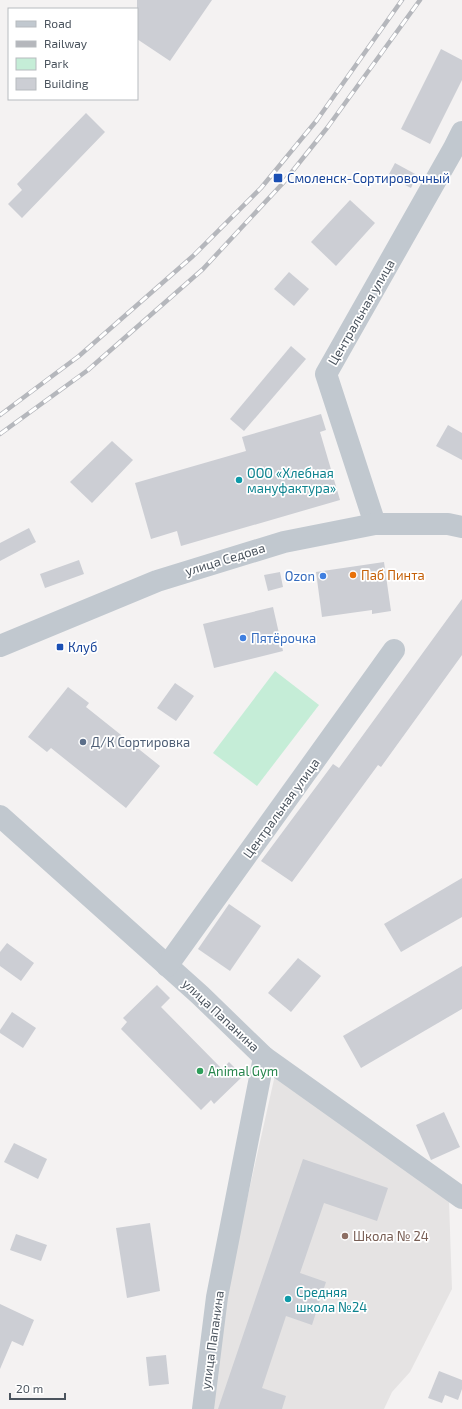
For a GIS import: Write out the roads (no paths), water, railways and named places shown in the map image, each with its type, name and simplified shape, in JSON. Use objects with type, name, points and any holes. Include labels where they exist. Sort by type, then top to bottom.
[{"type":"street","name":"Центральная улица","points":[[375,524],[326,374],[462,132]]},
{"type":"street","name":"улица Седова","points":[[0,646],[157,581],[284,542],[375,524],[448,524],[462,527]]},
{"type":"street","name":"Центральная улица","points":[[167,966],[394,650]]},
{"type":"street","name":"улица Папанина","points":[[0,816],[200,995],[264,1056],[217,1297],[203,1409]]},
{"type":"street","points":[[264,1056],[462,1198]]},
{"type":"railway","points":[[0,415],[79,356],[193,256],[261,188],[317,120],[402,0]]},
{"type":"railway","points":[[0,434],[88,370],[203,269],[283,183],[327,128],[420,0]]},
{"type":"place","name":"Смоленск-Сортировочный","points":[[278,178]]},
{"type":"place","name":"ООО «Хлебная мануфактура»","points":[[239,480]]},
{"type":"place","name":"Паб Пинта","points":[[353,575]]},
{"type":"place","name":"Ozon","points":[[323,576]]},
{"type":"place","name":"Пятёрочка","points":[[243,638]]},
{"type":"place","name":"Клуб","points":[[60,647]]},
{"type":"place","name":"Д/К Сортировка","points":[[83,742]]},
{"type":"place","name":"Animal Gym","points":[[200,1071]]},
{"type":"place","name":"Школа № 24","points":[[345,1236]]},
{"type":"place","name":"Средняя школа №24","points":[[288,1299]]}]
